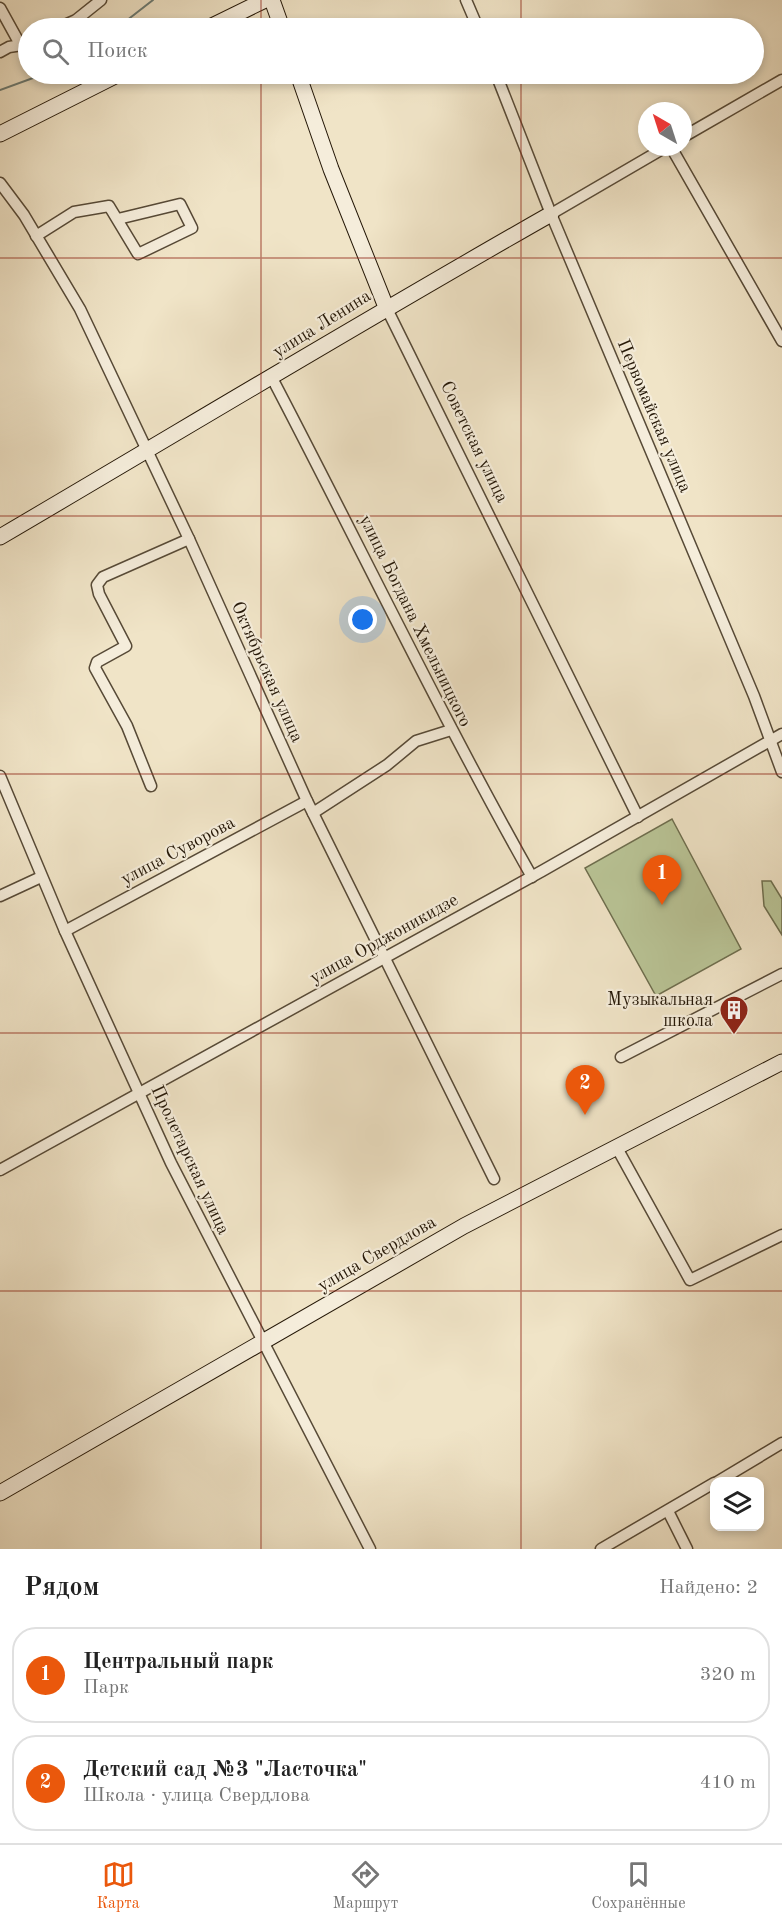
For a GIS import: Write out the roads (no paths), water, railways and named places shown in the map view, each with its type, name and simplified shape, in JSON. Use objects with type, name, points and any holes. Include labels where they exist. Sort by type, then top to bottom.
[{"type":"street","points":[[78,18],[101,0]]},
{"type":"street","points":[[228,18],[264,0]]},
{"type":"street","points":[[272,0],[278,18]]},
{"type":"street","points":[[466,0],[474,18]]},
{"type":"street","points":[[0,8],[18,38]]},
{"type":"street","points":[[4,50],[13,33]]},
{"type":"street","points":[[692,132],[782,80]]},
{"type":"street","points":[[0,134],[99,84]]},
{"type":"street","name":"Советская улица","points":[[301,84],[331,169],[386,308],[638,817]]},
{"type":"street","name":"Первомайская улица","points":[[500,84],[551,214],[772,740],[782,772]]},
{"type":"street","name":"улица Ленина","points":[[0,537],[272,378],[386,308],[651,156]]},
{"type":"street","points":[[676,156],[782,341]]},
{"type":"street","name":"Октябрьская улица","points":[[0,183],[36,236],[80,309],[189,539],[307,801],[494,1179]]},
{"type":"street","points":[[36,236],[74,212],[109,206],[138,254],[192,228],[180,204],[118,219]]},
{"type":"street","name":"улица Богдана Хмельницкого","points":[[272,378],[451,730],[532,877]]},
{"type":"street","points":[[151,786],[127,726],[95,668],[97,662],[126,646],[99,594],[97,585],[103,577],[189,539]]},
{"type":"street","points":[[313,813],[387,765],[416,741],[451,730]]},
{"type":"street","name":"улица Орджоникидзе","points":[[0,1170],[383,957],[532,877],[782,734]]},
{"type":"street","name":"Пролетарская улица","points":[[0,776],[65,931],[200,1221],[370,1549]]},
{"type":"street","name":"улица Суворова","points":[[65,931],[307,801]]},
{"type":"street","points":[[0,896],[41,877]]},
{"type":"street","points":[[621,1057],[782,974]]},
{"type":"street","name":"улица Свердлова","points":[[0,1493],[464,1226],[782,1062]]},
{"type":"street","points":[[617,1148],[690,1280],[782,1235]]},
{"type":"street","points":[[724,1477],[782,1443]]},
{"type":"street","points":[[601,1549],[710,1486]]},
{"type":"street","points":[[668,1511],[687,1549]]},
{"type":"waterway","points":[[130,18],[153,0]]},
{"type":"waterway","points":[[0,90],[18,83]]},
{"type":"place","name":"Центральный парк","points":[[662,905]]},
{"type":"place","name":"Музыкальная школа","points":[[734,1036]]},
{"type":"place","name":"Детский сад №3 \"Ласточка\"","points":[[585,1115]]}]
